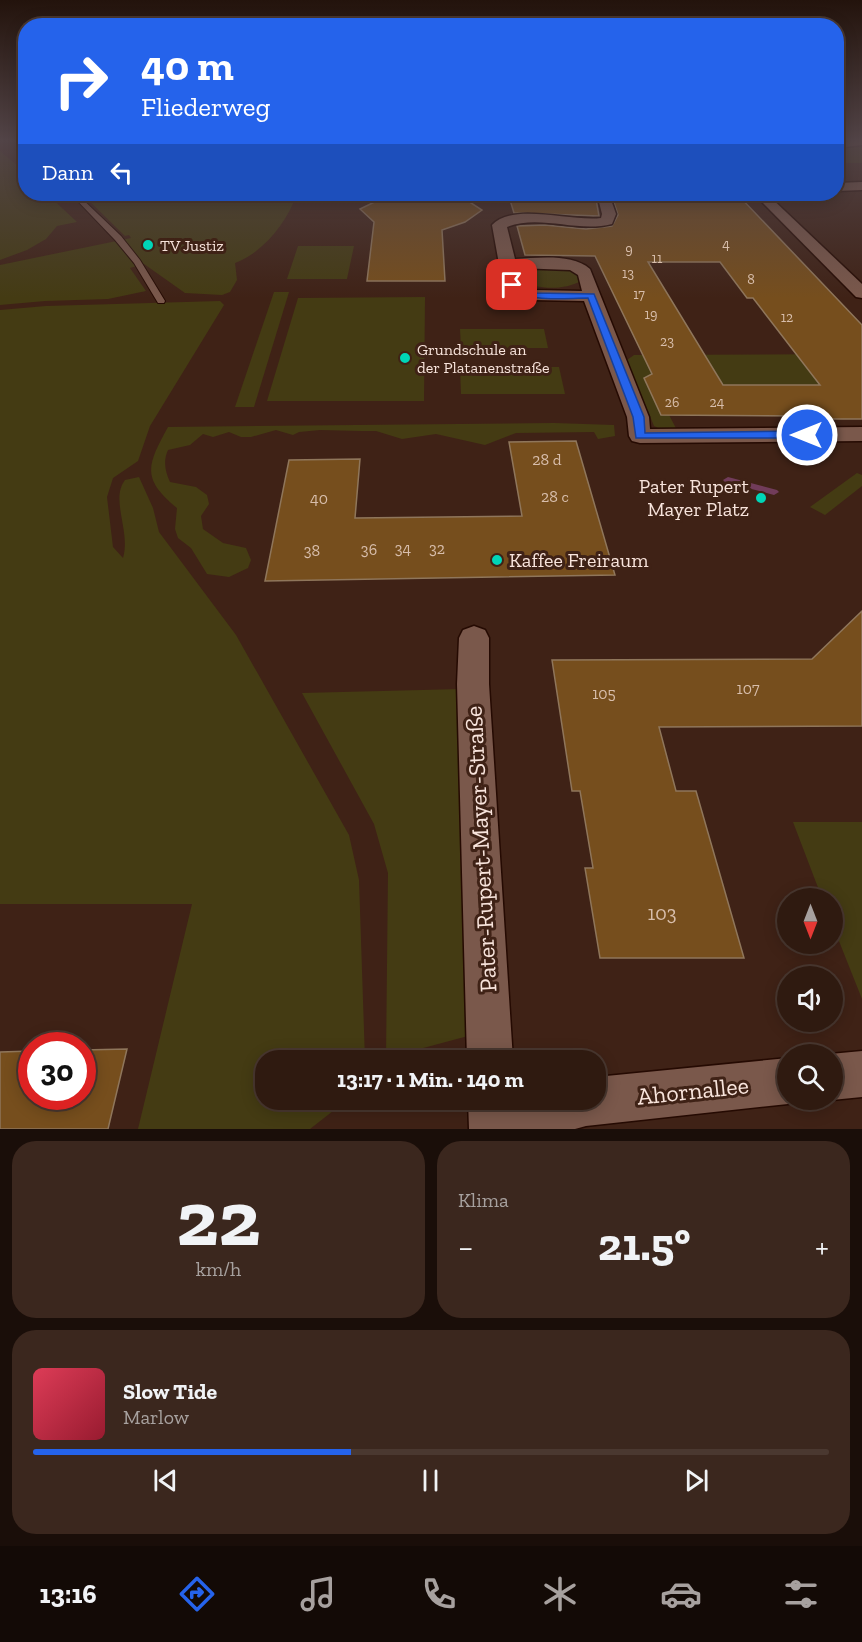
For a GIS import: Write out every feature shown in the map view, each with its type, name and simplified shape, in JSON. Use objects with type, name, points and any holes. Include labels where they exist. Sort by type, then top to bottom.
[{"type":"street","points":[[591,296],[533,295],[519,291],[512,285],[499,225],[507,220],[526,219],[594,225],[607,220],[609,214],[605,201]]},
{"type":"street","points":[[767,201],[862,293]]},
{"type":"street","points":[[507,264],[560,264],[578,267],[584,272],[591,296],[638,417],[640,436],[862,434]]},
{"type":"street","name":"Pater-Rupert-Mayer-Straße","points":[[474,638],[474,696],[490,1050]]},
{"type":"street","points":[[843,1076],[862,1074]]},
{"type":"street","name":"Ahornallee","points":[[493,1129],[586,1102],[777,1082]]},
{"type":"street","points":[[492,1110],[493,1129]]},
{"type":"lane","points":[[81,201],[118,238],[137,262],[161,301]]},
{"type":"shaded area","points":[[0,193],[18,193],[18,201],[54,201],[77,222],[57,226],[46,239],[27,250],[0,260]]},
{"type":"shaded area","points":[[89,201],[294,201],[281,225],[265,244],[256,252],[235,263],[237,280],[230,292],[222,295],[185,293],[144,264],[130,268],[146,291],[108,299],[0,305],[0,265],[131,238],[129,235],[125,236]]},
{"type":"shaded area","points":[[298,246],[354,246],[347,279],[287,279]]},
{"type":"shaded area","points":[[529,267],[563,267],[578,272],[581,281],[550,288],[519,281],[517,273]]},
{"type":"shaded area","points":[[274,292],[289,292],[254,407],[235,407]]},
{"type":"shaded area","points":[[425,297],[424,401],[267,401],[298,298]]},
{"type":"shaded area","points":[[220,301],[224,305],[150,426],[138,461],[113,478],[107,497],[113,547],[123,558],[125,537],[119,497],[125,480],[139,477],[153,508],[159,532],[236,635],[349,835],[359,880],[365,1050],[255,1050],[255,1110],[334,1110],[310,1129],[138,1129],[192,904],[0,904],[0,310],[46,306]]},
{"type":"shaded area","points":[[460,329],[544,329],[548,348],[461,348]]},
{"type":"shaded area","points":[[862,354],[862,387],[790,388],[787,385],[737,388],[678,377],[645,378],[661,415],[669,415],[678,432],[667,432],[654,426],[627,360],[634,355]]},
{"type":"shaded area","points":[[460,367],[559,367],[565,394],[461,394]]},
{"type":"shaded area","points":[[554,423],[614,425],[615,436],[598,439],[594,432],[516,433],[485,445],[436,434],[402,439],[376,431],[320,430],[299,432],[293,435],[276,430],[251,437],[241,437],[229,432],[213,437],[203,434],[190,445],[168,450],[165,466],[170,482],[196,487],[207,495],[209,504],[201,516],[203,529],[223,543],[246,548],[251,560],[248,568],[229,577],[207,574],[191,548],[178,538],[175,529],[177,508],[157,488],[151,470],[152,461],[168,427]]},
{"type":"shaded area","points":[[857,473],[862,475],[862,486],[825,515],[810,507]]},
{"type":"shaded area","points":[[462,689],[468,1036],[416,1050],[386,1050],[388,873],[374,824],[302,693]]},
{"type":"shaded area","points":[[793,822],[862,822],[862,999],[843,951],[843,888],[818,888]]},
{"type":"building","points":[[377,201],[468,201],[482,210],[465,222],[442,230],[445,281],[367,281],[374,222],[360,209]]},
{"type":"building","points":[[510,201],[596,201],[599,216],[514,213]]},
{"type":"building","points":[[614,201],[744,201],[862,325],[862,419],[812,419],[809,416],[661,415],[644,378],[652,374],[595,256],[525,255],[517,226],[545,225],[586,229],[612,226],[618,215]],"holes":[[[648,262],[720,262],[747,298],[753,298],[820,385],[723,385]]]},
{"type":"building","points":[[576,441],[615,575],[265,581],[289,460],[360,459],[355,518],[522,516],[509,442]]},
{"type":"building","points":[[862,611],[862,726],[659,727],[676,791],[696,791],[744,958],[600,958],[585,868],[593,868],[580,791],[572,791],[552,660],[812,659]]},
{"type":"building","points":[[127,1049],[108,1129],[0,1129],[0,1052],[18,1051],[18,1110],[96,1110],[96,1050]]},
{"type":"waterway","points":[[728,480],[774,492]]},
{"type":"place","name":"TV Justiz","points":[[148,245]]},
{"type":"place","name":"Grundschule an der Platanenstraße","points":[[405,358]]},
{"type":"place","name":"Pater Rupert Mayer Platz","points":[[761,498]]},
{"type":"place","name":"Kaffee Freiraum","points":[[497,560]]},
{"type":"route","points":[[512,285],[519,291],[533,295],[591,296],[638,417],[640,436],[807,435]]}]
